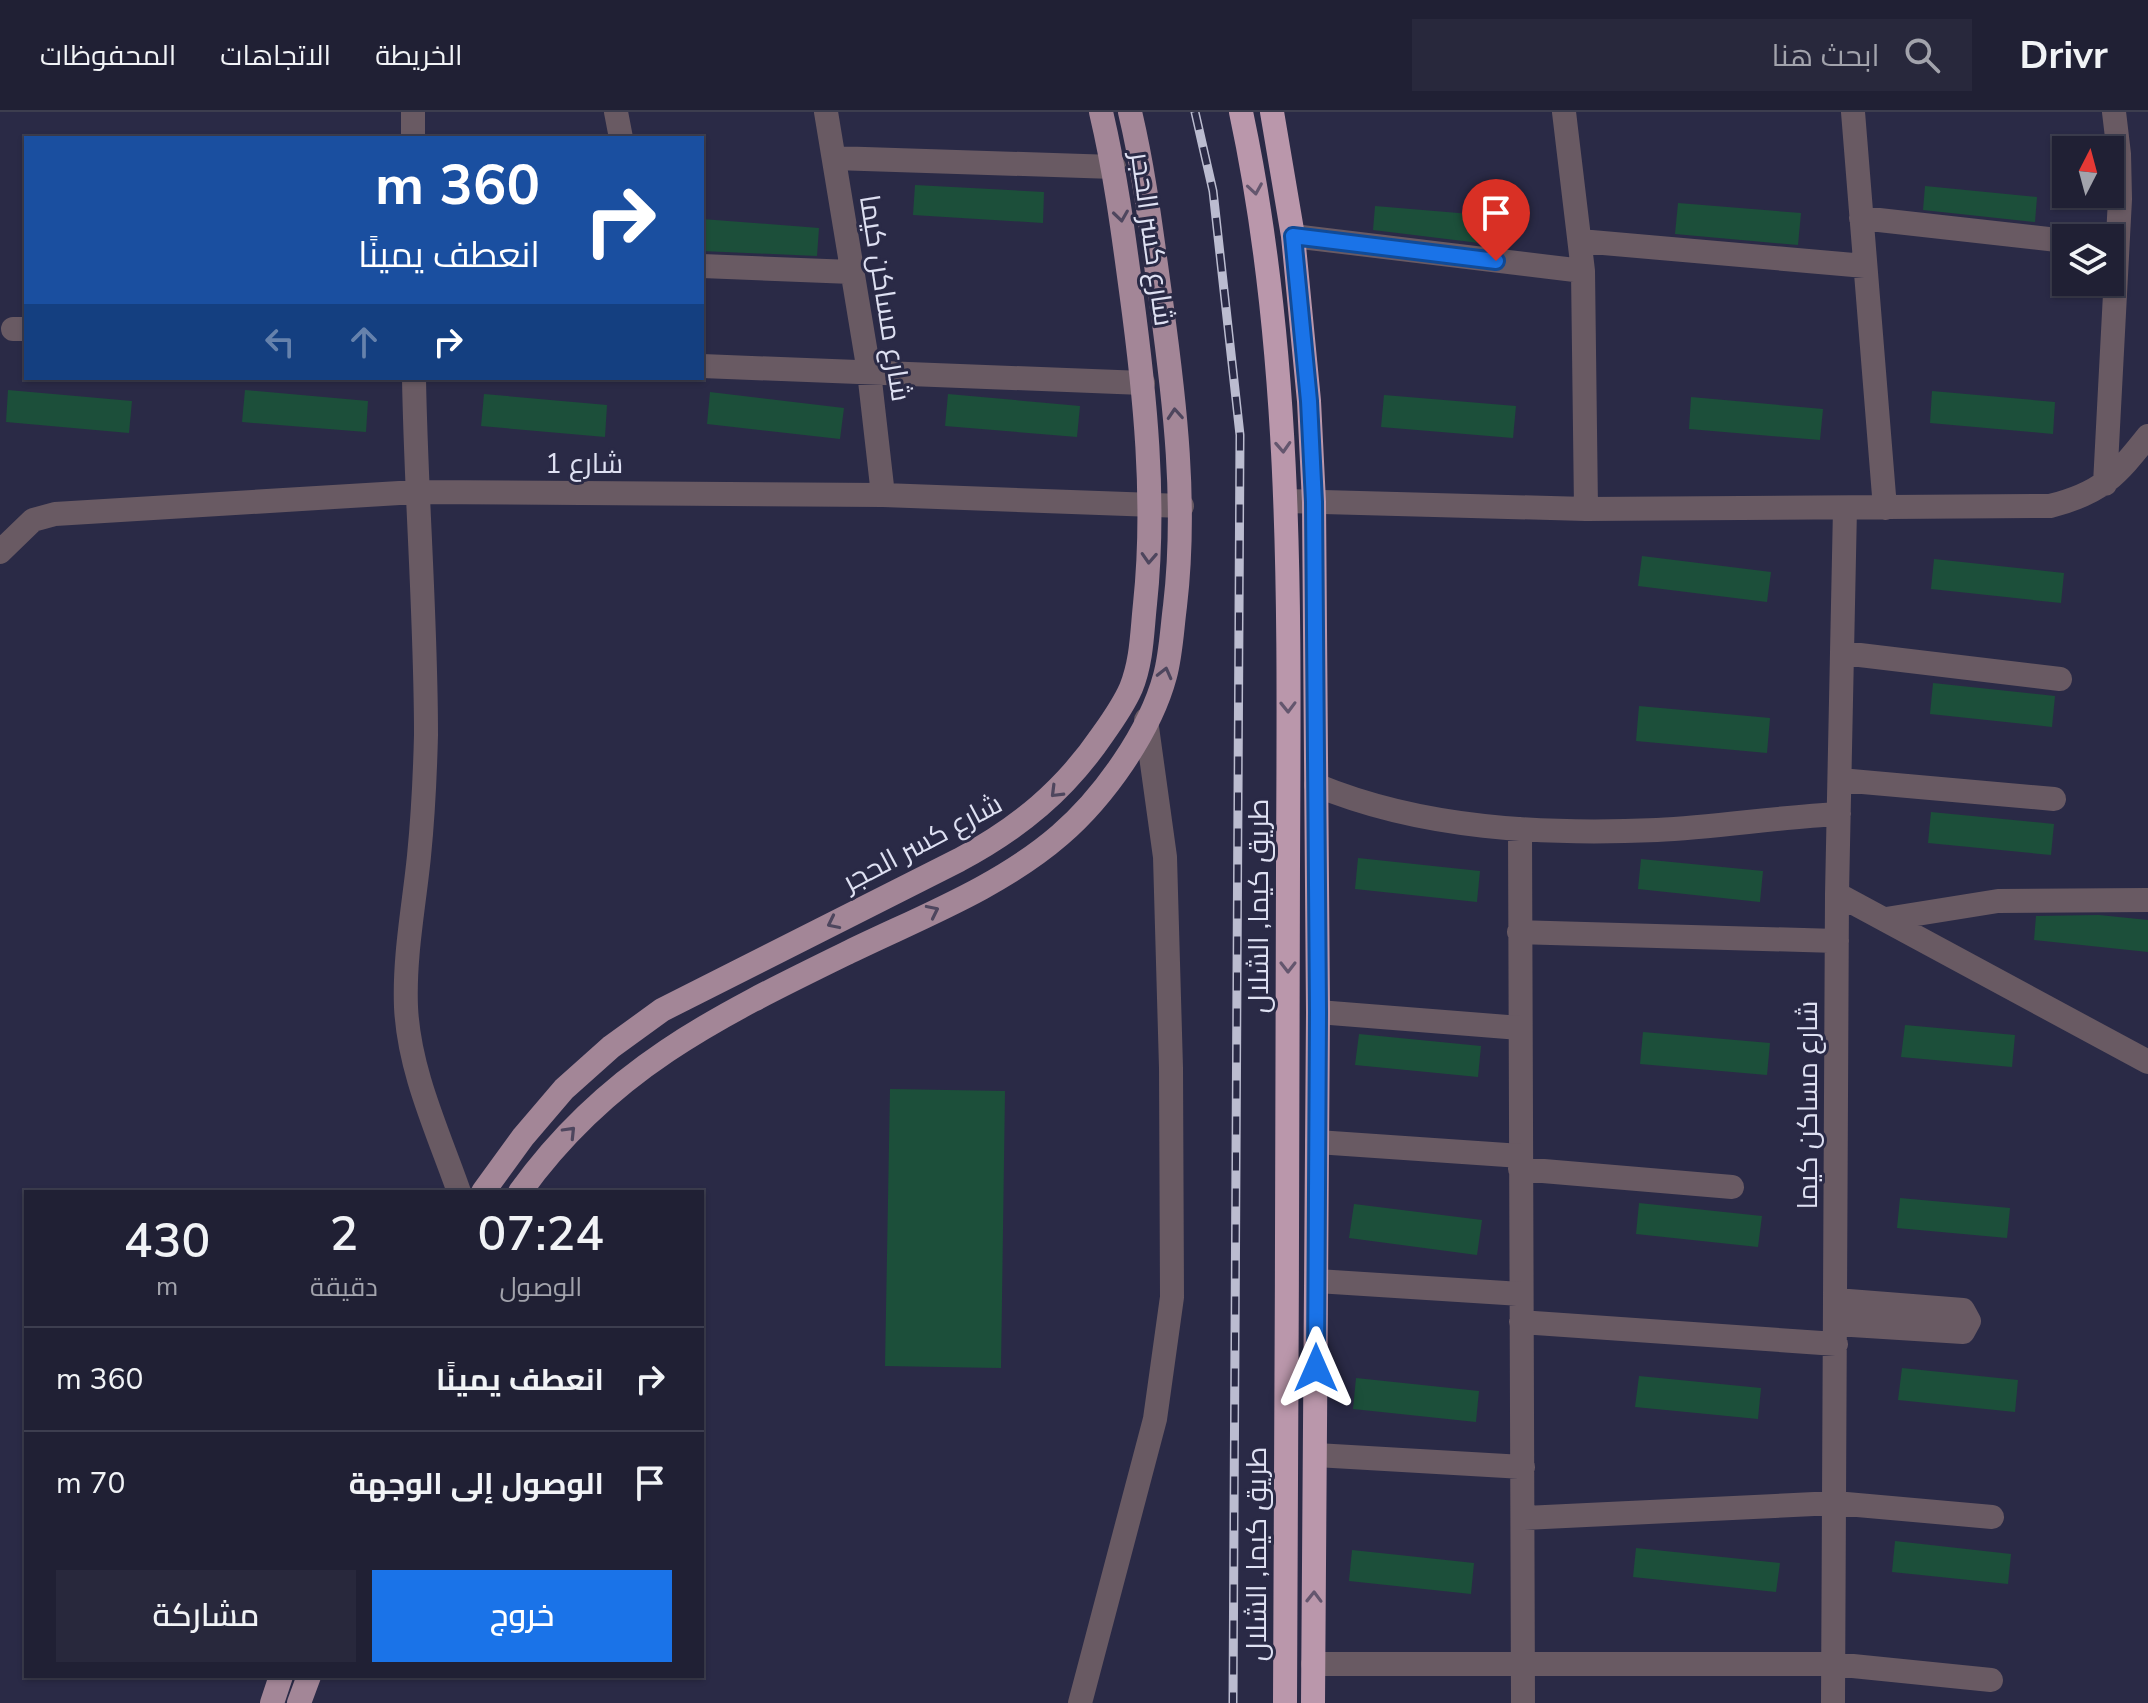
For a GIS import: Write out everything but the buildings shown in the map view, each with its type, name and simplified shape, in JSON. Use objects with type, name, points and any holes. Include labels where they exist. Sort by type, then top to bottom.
[{"type":"highway","name":"طريق كيما, الشلال","points":[[1241,112],[1268,271],[1286,501],[1289,802],[1285,1703]]},
{"type":"highway","name":"طريق كيما, الشلال","points":[[1272,112],[1293,236],[1309,401],[1314,502],[1318,1012],[1313,1703]]},
{"type":"highway","points":[[1285,1639],[1313,1636]]},
{"type":"main road","name":"شارع كسر الحجر","points":[[484,1190],[523,1137],[564,1089],[611,1047],[662,1010],[959,860],[1029,818],[1059,791],[1085,760],[1130,690],[1140,650],[1150,559],[1143,383],[1114,167],[1101,112]]},
{"type":"main road","name":"شارع كسر الحجر","points":[[521,1190],[546,1156],[590,1111],[639,1070],[691,1034],[747,1002],[983,887],[1024,863],[1062,834],[1095,800],[1123,762],[1146,720],[1165,675],[1180,563],[1182,506],[1173,385],[1142,166],[1130,112]]},
{"type":"main road","points":[[1130,690],[1146,720]]},
{"type":"main road","points":[[272,1703],[280,1678]]},
{"type":"street","points":[[413,112],[413,136]]},
{"type":"street","points":[[616,112],[621,136]]},
{"type":"street","name":"شارع مساكن كيما","points":[[826,112],[869,372],[883,495]]},
{"type":"street","points":[[1564,112],[1583,271],[1586,509]]},
{"type":"street","points":[[1853,112],[1885,508]]},
{"type":"street","points":[[2114,112],[2120,169],[2116,224]]},
{"type":"street","points":[[834,158],[1114,167]]},
{"type":"street","points":[[1861,218],[2052,239]]},
{"type":"street","points":[[1293,236],[1583,271]]},
{"type":"street","points":[[1580,241],[1865,266]]},
{"type":"street","points":[[704,266],[852,272]]},
{"type":"street","points":[[2105,484],[2112,296]]},
{"type":"street","points":[[704,366],[1143,383]]},
{"type":"street","points":[[414,380],[426,738],[419,855],[406,966],[406,1009],[412,1051],[423,1093],[458,1190]]},
{"type":"street","points":[[1286,501],[1586,509],[2050,506],[2079,498],[2105,484],[2147,440]]},
{"type":"street","name":"شارع 1","points":[[0,552],[33,520],[43,516],[416,492],[883,495],[1182,506]]},
{"type":"street","name":"شارع مساكن كيما","points":[[1833,1703],[1837,894],[1845,508]]},
{"type":"street","points":[[1843,653],[2060,679]]},
{"type":"street","points":[[1080,1703],[1155,1419],[1172,1297],[1171,1068],[1165,857],[1146,720]]},
{"type":"street","points":[[1840,780],[2054,799]]},
{"type":"street","points":[[1316,785],[1357,802],[1415,816],[1520,829],[1658,830],[1839,814]]},
{"type":"street","points":[[1520,829],[1523,1703]]},
{"type":"street","points":[[1837,894],[2148,1062]]},
{"type":"street","points":[[1886,919],[1998,901],[2148,900]]},
{"type":"street","points":[[1519,932],[1837,941]]},
{"type":"street","points":[[1318,1012],[1520,1028]]},
{"type":"street","points":[[1317,1142],[1732,1187]]},
{"type":"street","points":[[1317,1281],[1521,1294]]},
{"type":"street","points":[[1521,1322],[1836,1322]]},
{"type":"street","points":[[1316,1455],[1523,1467]]},
{"type":"street","points":[[1524,1518],[1835,1503],[1992,1517]]},
{"type":"street","points":[[1313,1664],[1833,1664],[1991,1680]]},
{"type":"railway","points":[[1195,112],[1213,191],[1240,435],[1233,1703]]},
{"type":"route","points":[[1316,1368],[1318,1012],[1314,502],[1309,401],[1293,236],[1496,261]]}]
